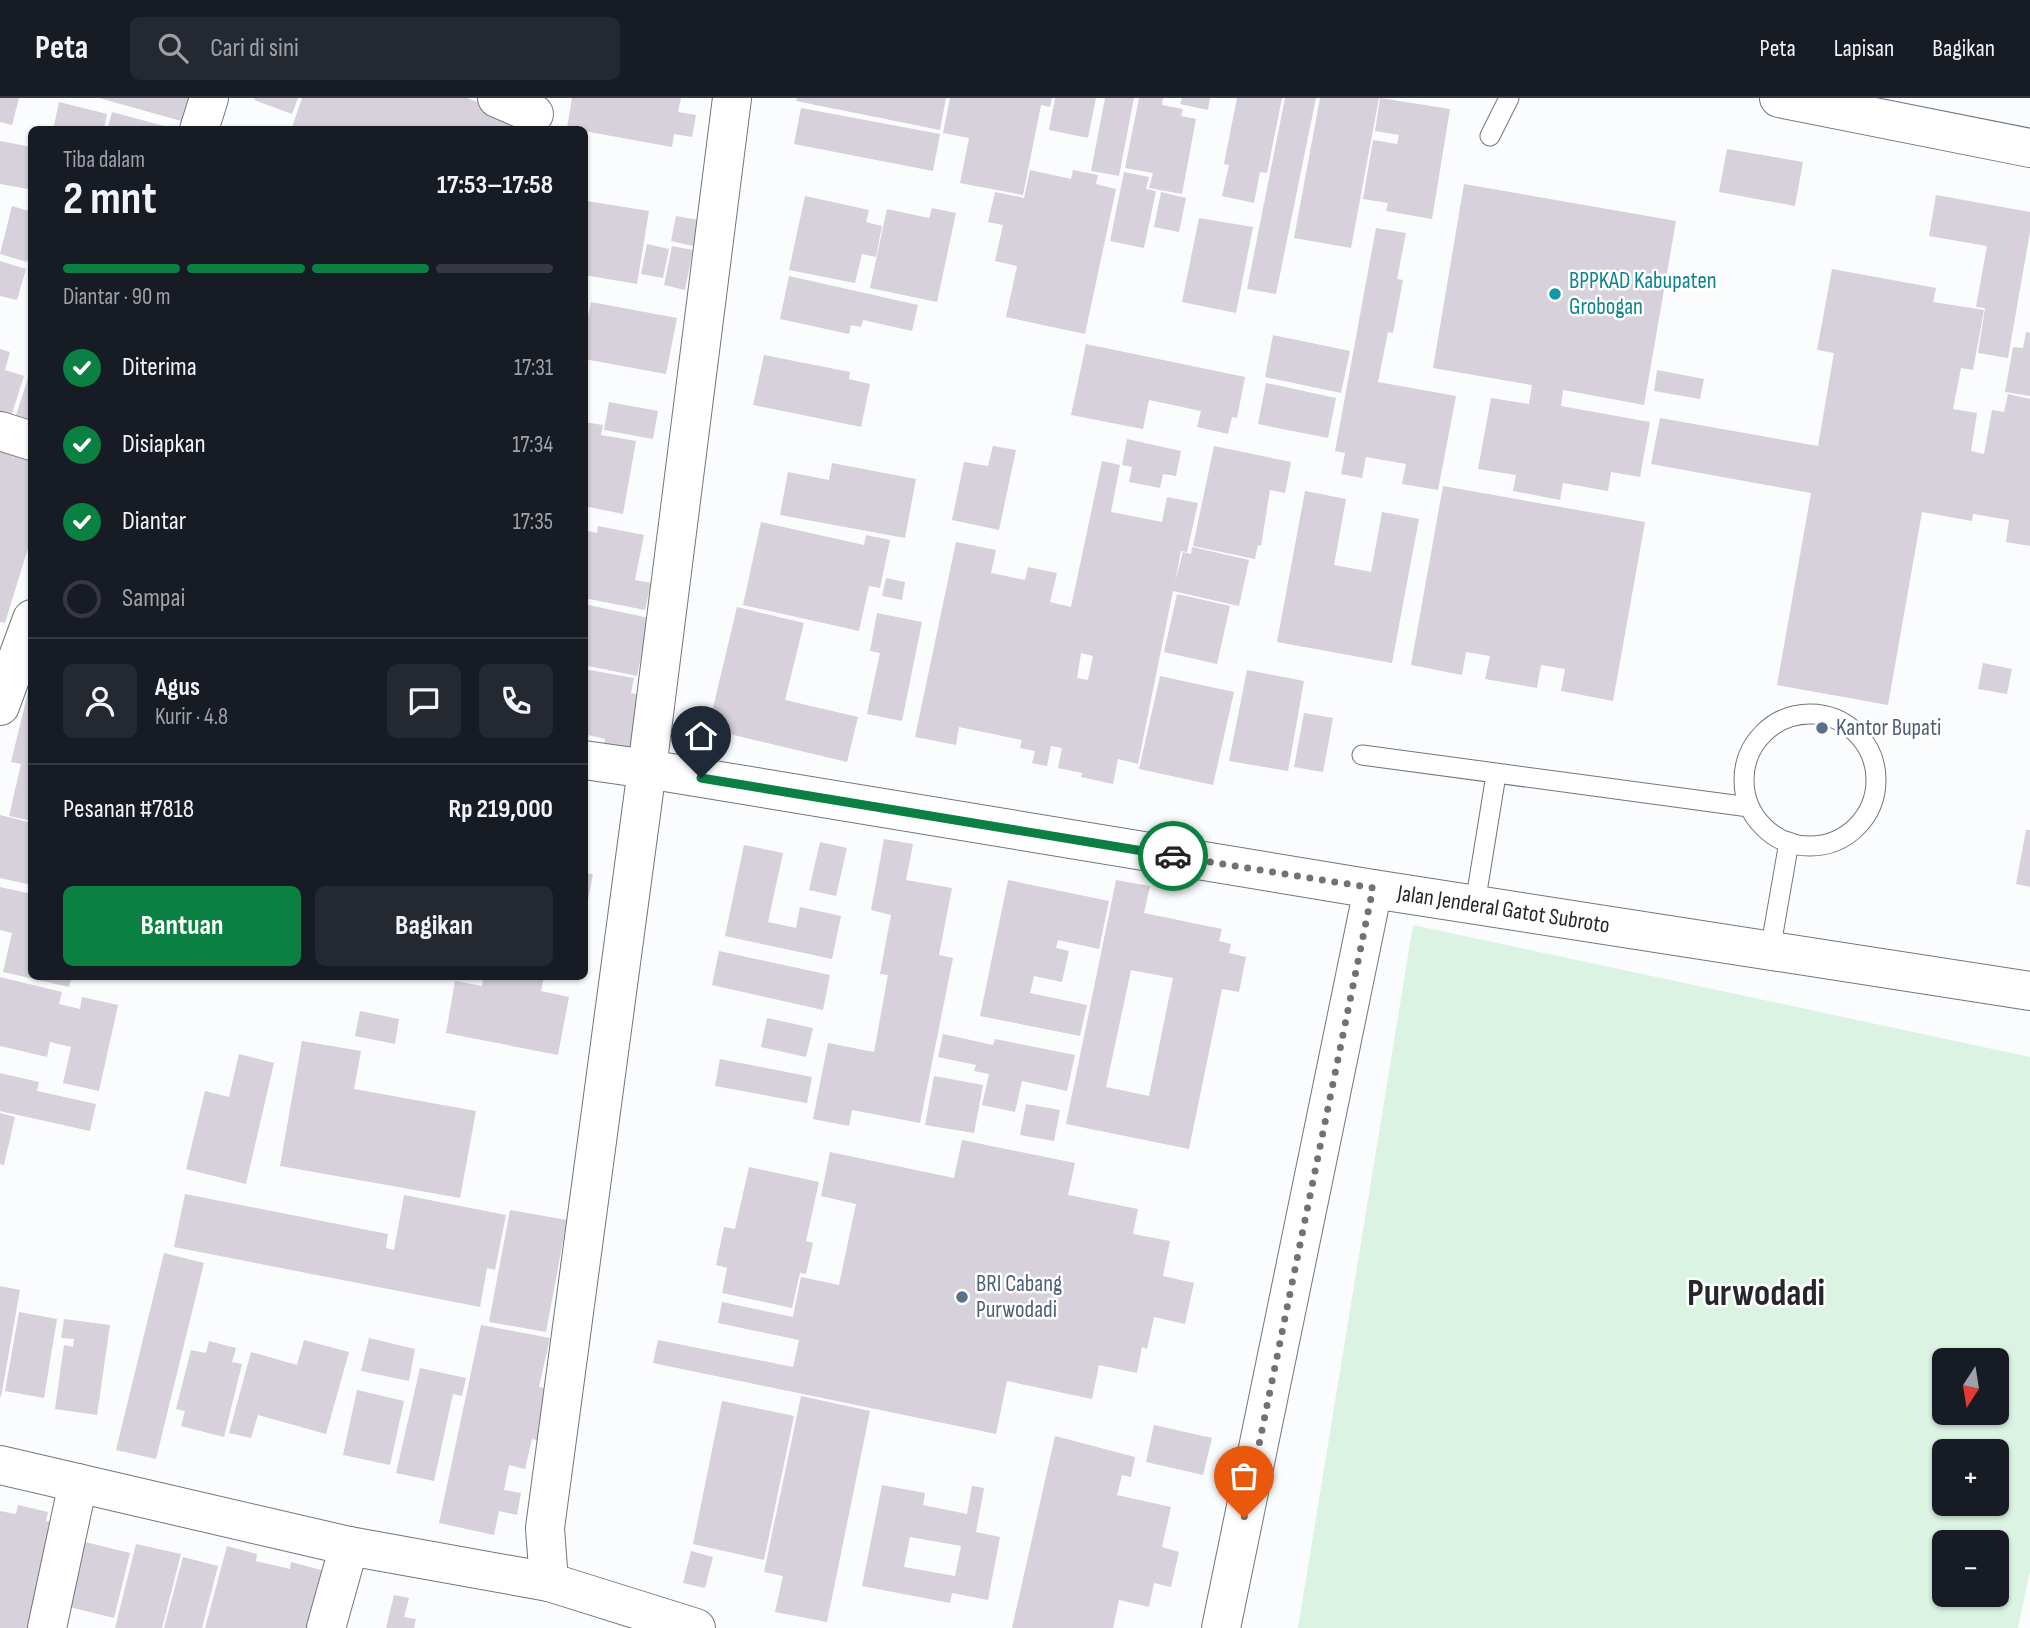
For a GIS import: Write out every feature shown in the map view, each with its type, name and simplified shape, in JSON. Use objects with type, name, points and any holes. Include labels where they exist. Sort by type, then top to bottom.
[{"type":"main road","points":[[200,126],[209,98]]},
{"type":"main road","points":[[497,98],[534,114]]},
{"type":"main road","points":[[549,1582],[545,1528],[648,769],[732,98]]},
{"type":"main road","points":[[1779,98],[2030,145]]},
{"type":"main road","points":[[0,431],[28,440]]},
{"type":"main road","points":[[0,706],[23,670],[28,642]]},
{"type":"main road","name":"Jalan Jenderal Gatot Subroto","points":[[588,761],[2030,991]]},
{"type":"main road","points":[[1221,1628],[1373,888]]},
{"type":"main road","points":[[0,1465],[349,1546],[549,1582],[650,1622],[696,1628]]},
{"type":"main road","points":[[47,1628],[78,1483]]},
{"type":"main road","points":[[326,1628],[349,1546]]},
{"type":"lane","points":[[1490,135],[1509,98]]},
{"type":"lane","points":[[1817,713],[1836,718],[1853,728],[1866,743],[1875,763],[1877,785],[1872,806],[1860,825],[1843,838],[1821,845],[1778,839],[1761,825],[1749,807],[1744,788],[1744,768],[1751,749],[1762,733],[1778,721],[1797,714],[1817,713]]},
{"type":"lane","points":[[1362,755],[1749,807]]},
{"type":"lane","points":[[1475,904],[1496,775]]},
{"type":"lane","points":[[1770,951],[1789,842]]},
{"type":"green space","points":[[1413,925],[2030,1057],[2030,1571],[2018,1628],[1298,1628]]},
{"type":"building","points":[[0,98],[19,98],[12,125],[0,122]]},
{"type":"building","points":[[99,98],[199,98],[192,124]]},
{"type":"building","points":[[298,98],[292,114],[254,100]]},
{"type":"building","points":[[302,98],[467,98],[543,126],[292,126]]},
{"type":"building","points":[[572,98],[681,98],[678,112],[696,115],[692,137],[674,134],[672,147],[588,132],[588,126],[567,126]]},
{"type":"building","points":[[797,98],[946,98],[940,130],[796,101]]},
{"type":"building","points":[[950,98],[1052,98],[1050,107],[1041,105],[1023,195],[960,183],[969,138],[943,133]]},
{"type":"building","points":[[1055,98],[1096,98],[1088,138],[1049,130]]},
{"type":"building","points":[[1105,98],[1134,98],[1119,176],[1091,171]]},
{"type":"building","points":[[1139,98],[1163,98],[1162,105],[1183,109],[1181,116],[1196,119],[1182,194],[1149,188],[1153,173],[1125,168]]},
{"type":"building","points":[[1182,98],[1210,98],[1208,110],[1180,104]]},
{"type":"building","points":[[1237,98],[1282,98],[1267,173],[1260,172],[1254,203],[1222,196],[1229,165],[1224,164]]},
{"type":"building","points":[[1285,98],[1316,98],[1276,294],[1247,289]]},
{"type":"building","points":[[1320,98],[1379,98],[1351,248],[1294,238]]},
{"type":"building","points":[[1380,98],[1450,109],[1432,219],[1386,211],[1388,203],[1363,199],[1373,140],[1397,144],[1399,135],[1375,131]]},
{"type":"building","points":[[59,102],[107,114],[105,126],[54,126]]},
{"type":"building","points":[[801,108],[940,134],[933,171],[794,144]]},
{"type":"building","points":[[112,112],[164,126],[108,126]]},
{"type":"building","points":[[0,141],[28,146],[28,189],[0,184]]},
{"type":"building","points":[[1727,149],[1803,162],[1795,206],[1719,192]]},
{"type":"building","points":[[1030,170],[1071,179],[1073,170],[1098,175],[1096,184],[1116,189],[1085,334],[1006,317],[1017,266],[995,261],[1003,225],[988,222],[995,192],[1024,198]]},
{"type":"building","points":[[1124,172],[1149,177],[1146,189],[1156,191],[1144,248],[1110,241]]},
{"type":"building","name":"BPPKAD Kabupaten Grobogan","points":[[1464,184],[1676,221],[1644,405],[1563,390],[1561,406],[1650,422],[1640,477],[1611,472],[1608,491],[1563,483],[1560,500],[1513,491],[1516,475],[1478,469],[1491,398],[1529,404],[1532,385],[1433,368]]},
{"type":"building","points":[[1161,192],[1186,198],[1179,232],[1154,227]]},
{"type":"building","points":[[1936,195],[2030,212],[2030,232],[2008,358],[1978,353],[1985,308],[1976,307],[1987,246],[1929,236]]},
{"type":"building","points":[[805,196],[869,210],[866,222],[882,226],[876,257],[862,254],[855,283],[789,270]]},
{"type":"building","points":[[588,201],[649,211],[637,284],[588,276]]},
{"type":"building","points":[[12,206],[28,211],[27,262],[0,254]]},
{"type":"building","points":[[932,208],[956,213],[937,302],[870,288],[887,209],[929,218]]},
{"type":"building","points":[[676,216],[699,220],[693,246],[671,241]]},
{"type":"building","points":[[1199,218],[1253,227],[1236,313],[1182,302]]},
{"type":"building","points":[[1376,228],[1406,233],[1397,279],[1403,280],[1393,333],[1388,332],[1378,382],[1456,396],[1438,490],[1402,484],[1406,464],[1366,457],[1362,478],[1341,474],[1345,453],[1335,451]]},
{"type":"building","points":[[647,244],[669,249],[663,278],[641,274]]},
{"type":"building","points":[[672,246],[693,250],[685,290],[664,285]]},
{"type":"building","points":[[0,261],[26,269],[17,300],[0,296]]},
{"type":"building","points":[[1832,269],[1936,288],[1933,302],[1984,310],[1973,370],[1961,368],[1953,409],[1977,413],[1971,451],[1984,454],[1992,410],[2004,412],[2008,394],[2030,399],[2030,546],[2006,542],[2009,520],[1973,514],[1972,521],[1922,512],[1888,705],[1777,685],[1811,493],[1651,464],[1660,418],[1818,446],[1834,353],[1817,350]]},
{"type":"building","points":[[789,276],[918,305],[912,331],[863,320],[861,327],[851,325],[849,334],[780,319]]},
{"type":"building","points":[[591,302],[677,318],[666,374],[588,360],[588,317]]},
{"type":"building","points":[[2026,332],[2030,333],[2030,396],[2005,392],[2013,347],[2023,348]]},
{"type":"building","points":[[1273,335],[1350,351],[1341,393],[1265,377]]},
{"type":"building","points":[[1086,344],[1245,377],[1237,418],[1232,417],[1228,434],[1197,427],[1201,411],[1149,400],[1143,429],[1071,415]]},
{"type":"building","points":[[0,349],[10,352],[5,370],[24,376],[9,423],[0,420]]},
{"type":"building","points":[[764,355],[850,372],[849,379],[870,384],[861,427],[753,405]]},
{"type":"building","points":[[1657,370],[1704,379],[1700,399],[1654,391]]},
{"type":"building","points":[[28,378],[28,422],[15,418]]},
{"type":"building","points":[[1266,383],[1336,398],[1328,438],[1258,424]]},
{"type":"building","points":[[609,402],[658,411],[653,439],[604,430]]},
{"type":"building","points":[[588,423],[603,425],[601,435],[636,441],[623,514],[588,507]]},
{"type":"building","points":[[1127,439],[1181,451],[1176,476],[1163,474],[1160,488],[1129,482],[1132,467],[1122,465]]},
{"type":"building","points":[[0,445],[28,453],[28,548],[5,623],[0,622]]},
{"type":"building","points":[[993,446],[1016,450],[999,530],[952,520],[964,462],[988,466]]},
{"type":"building","points":[[1214,446],[1291,462],[1285,493],[1270,490],[1261,546],[1258,545],[1255,559],[1193,546]]},
{"type":"building","points":[[1102,461],[1120,465],[1111,512],[1162,522],[1167,497],[1198,503],[1187,552],[1181,551],[1175,582],[1183,552],[1191,554],[1192,547],[1249,560],[1239,606],[1173,591],[1138,764],[1118,759],[1113,784],[1081,777],[1082,773],[1058,768],[1062,748],[1051,746],[1047,766],[1032,763],[1035,751],[1020,748],[1022,740],[959,727],[956,745],[915,737],[956,542],[996,550],[991,573],[1025,580],[1028,567],[1057,573],[1050,602],[1071,607]],"holes":[[[1081,653],[1093,656],[1088,680],[1077,678]]]},
{"type":"building","points":[[832,463],[916,479],[905,538],[780,515],[788,472],[829,480]]},
{"type":"building","points":[[1443,486],[1645,522],[1613,701],[1561,691],[1565,669],[1541,665],[1537,688],[1485,679],[1490,656],[1466,652],[1462,675],[1411,665]]},
{"type":"building","points":[[1305,491],[1346,499],[1334,565],[1371,572],[1382,512],[1419,519],[1392,663],[1277,642]]},
{"type":"building","points":[[761,522],[864,545],[866,535],[890,540],[880,588],[869,586],[859,631],[743,605]]},
{"type":"building","points":[[598,526],[644,535],[635,580],[651,583],[645,610],[588,599],[588,531],[597,533]]},
{"type":"building","points":[[886,578],[905,582],[902,600],[882,596]]},
{"type":"building","points":[[1177,594],[1230,606],[1217,664],[1164,652]]},
{"type":"building","points":[[588,605],[649,618],[637,676],[588,666]]},
{"type":"building","points":[[737,607],[804,623],[785,700],[858,717],[847,762],[708,729]]},
{"type":"building","points":[[877,613],[922,622],[902,721],[867,714],[880,653],[870,651]]},
{"type":"building","points":[[1983,663],[2012,669],[2007,694],[1978,689]]},
{"type":"building","points":[[588,670],[634,678],[631,693],[646,696],[634,756],[603,750],[605,739],[588,735]]},
{"type":"building","points":[[1247,670],[1304,681],[1288,771],[1229,761]]},
{"type":"building","points":[[1160,676],[1234,692],[1213,785],[1139,769]]},
{"type":"building","points":[[28,692],[28,820],[9,816],[21,764],[11,762]]},
{"type":"building","points":[[1304,713],[1333,718],[1323,772],[1294,767]]},
{"type":"building","points":[[0,815],[28,822],[28,884],[0,878]]},
{"type":"building","points":[[2026,830],[2030,830],[2030,887],[2016,884]]},
{"type":"building","points":[[884,839],[913,844],[906,880],[952,888],[939,955],[953,958],[920,1123],[852,1110],[849,1126],[813,1119],[828,1043],[874,1052],[888,975],[880,974],[891,915],[871,910]]},
{"type":"building","points":[[820,842],[847,848],[836,896],[809,890]]},
{"type":"building","points":[[744,845],[783,853],[768,922],[796,928],[800,907],[841,916],[832,959],[725,936]]},
{"type":"building","points":[[588,873],[593,874],[588,900]]},
{"type":"building","points":[[1008,880],[1109,901],[1099,949],[1058,940],[1056,948],[1069,951],[1062,982],[1034,976],[1030,993],[1087,1005],[1080,1036],[980,1016]]},
{"type":"building","points":[[1116,880],[1150,886],[1144,913],[1222,929],[1219,941],[1231,944],[1229,953],[1246,957],[1239,992],[1222,989],[1189,1149],[1066,1124]],"holes":[[[1131,970],[1173,978],[1149,1096],[1106,1087]]]},
{"type":"building","points":[[0,887],[28,893],[28,978],[3,972],[12,933],[0,930]]},
{"type":"building","points":[[719,951],[830,975],[823,1010],[712,985]]},
{"type":"building","points":[[0,977],[62,992],[59,1004],[80,1009],[82,997],[118,1005],[99,1091],[63,1083],[71,1047],[50,1042],[47,1057],[0,1046]]},
{"type":"building","points":[[38,980],[71,980],[69,987]]},
{"type":"building","points":[[483,980],[543,980],[541,991],[569,997],[558,1055],[446,1033],[455,981],[482,986]]},
{"type":"building","points":[[360,1011],[399,1019],[395,1044],[355,1036]]},
{"type":"building","points":[[767,1018],[813,1028],[806,1057],[761,1047]]},
{"type":"building","points":[[943,1034],[993,1045],[995,1039],[1075,1055],[1067,1091],[1022,1081],[1015,1112],[982,1105],[989,1074],[974,1071],[976,1065],[938,1057]]},
{"type":"building","points":[[302,1041],[361,1051],[354,1089],[476,1111],[460,1198],[280,1166]]},
{"type":"building","points":[[239,1054],[274,1063],[246,1184],[186,1169],[205,1091],[229,1097]]},
{"type":"building","points":[[720,1059],[812,1077],[807,1103],[715,1086]]},
{"type":"building","points":[[0,1073],[39,1082],[37,1091],[96,1104],[90,1131],[0,1111]]},
{"type":"building","points":[[934,1076],[983,1085],[974,1133],[925,1125]]},
{"type":"building","points":[[1026,1104],[1060,1110],[1054,1141],[1020,1135]]},
{"type":"building","points":[[0,1113],[15,1117],[4,1165],[0,1164]]},
{"type":"building","points":[[962,1140],[1075,1163],[1068,1195],[1138,1209],[1133,1234],[1170,1241],[1163,1276],[1194,1283],[1185,1324],[1154,1317],[1147,1349],[1142,1347],[1137,1373],[1099,1365],[1092,1399],[1007,1381],[996,1434],[653,1363],[658,1340],[793,1367],[799,1340],[718,1323],[722,1302],[793,1317],[801,1277],[839,1285],[856,1204],[821,1196],[830,1152],[954,1178]]},
{"type":"building","points":[[749,1167],[819,1182],[806,1241],[813,1243],[806,1274],[800,1273],[792,1308],[722,1293],[727,1268],[716,1265],[724,1227],[735,1229]]},
{"type":"building","points":[[185,1194],[388,1234],[386,1248],[394,1250],[404,1195],[506,1215],[495,1270],[487,1268],[480,1307],[174,1247]]},
{"type":"building","points":[[510,1210],[567,1220],[546,1332],[489,1322]]},
{"type":"building","points":[[164,1253],[204,1263],[156,1459],[116,1450]]},
{"type":"building","points":[[0,1286],[20,1290],[1,1397],[0,1396]]},
{"type":"building","points":[[19,1312],[57,1319],[44,1398],[5,1391]]},
{"type":"building","points":[[64,1319],[110,1325],[97,1415],[55,1409],[64,1345],[73,1347],[74,1339],[61,1338]]},
{"type":"building","points":[[481,1325],[550,1338],[539,1387],[556,1391],[545,1442],[532,1439],[525,1469],[509,1465],[504,1490],[521,1493],[517,1515],[499,1511],[494,1535],[439,1523]]},
{"type":"building","points":[[369,1338],[415,1349],[409,1381],[361,1371]]},
{"type":"building","points":[[304,1340],[349,1352],[326,1434],[258,1415],[251,1438],[229,1433],[251,1352],[297,1365]]},
{"type":"building","points":[[209,1341],[236,1348],[232,1362],[242,1364],[224,1437],[181,1426],[185,1411],[176,1409],[191,1350],[206,1353]]},
{"type":"building","points":[[420,1368],[466,1378],[462,1396],[453,1394],[434,1481],[396,1473]]},
{"type":"building","points":[[357,1390],[404,1401],[390,1465],[343,1455]]},
{"type":"building","points":[[801,1396],[870,1411],[827,1622],[775,1612],[783,1576],[764,1572]]},
{"type":"building","points":[[722,1401],[794,1416],[764,1560],[693,1544]]},
{"type":"building","points":[[1154,1425],[1212,1438],[1203,1475],[1146,1462]]},
{"type":"building","points":[[1055,1436],[1135,1457],[1131,1477],[1122,1475],[1117,1495],[1171,1507],[1162,1547],[1179,1552],[1171,1587],[1154,1583],[1149,1607],[1119,1600],[1113,1628],[1012,1628]]},
{"type":"building","points":[[882,1485],[925,1493],[923,1505],[967,1514],[972,1486],[984,1488],[976,1532],[1000,1537],[988,1600],[952,1593],[950,1603],[862,1586]],"holes":[[[910,1537],[961,1546],[955,1576],[904,1567]]]},
{"type":"building","points":[[18,1505],[48,1512],[46,1521],[59,1524],[35,1628],[0,1628],[0,1511],[16,1514]]},
{"type":"building","points":[[77,1540],[130,1553],[114,1618],[61,1605]]},
{"type":"building","points":[[136,1544],[181,1554],[162,1628],[115,1628]]},
{"type":"building","points":[[227,1546],[257,1554],[256,1561],[290,1569],[291,1562],[329,1572],[315,1628],[205,1628]]},
{"type":"building","points":[[691,1551],[713,1557],[705,1588],[683,1583]]},
{"type":"building","points":[[183,1557],[218,1566],[202,1628],[164,1628]]},
{"type":"building","points":[[394,1595],[409,1598],[404,1617],[416,1619],[414,1628],[386,1628]]},
{"type":"way so far","points":[[1173,856],[1373,888],[1244,1518]]},
{"type":"place","name":"BPPKAD Kabupaten Grobogan","points":[[1555,294]]},
{"type":"place","name":"Kantor Bupati","points":[[1822,728]]},
{"type":"place","name":"BRI Cabang Purwodadi","points":[[962,1297]]},
{"type":"district","name":"Purwodadi","points":[[1756,1294]]},
{"type":"route","points":[[701,778],[1173,856]]}]
